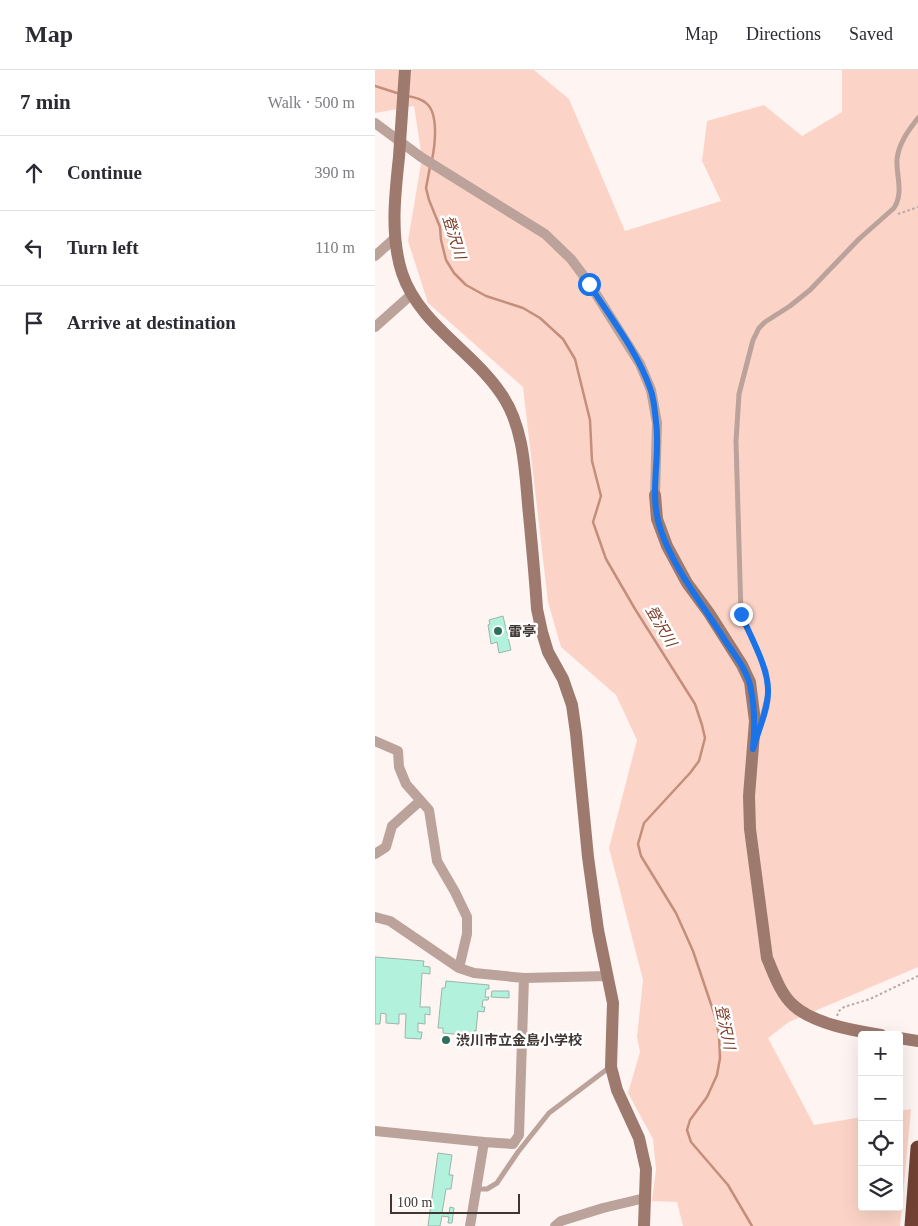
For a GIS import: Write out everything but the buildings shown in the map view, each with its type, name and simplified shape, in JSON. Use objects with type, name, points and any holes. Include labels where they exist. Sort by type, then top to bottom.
[{"type":"highway","points":[[912,1226],[918,1148]]},
{"type":"street","points":[[405,70],[396,190],[395,238],[402,274],[411,294],[426,314],[488,377],[503,395],[515,421],[524,462],[537,609],[548,652],[563,678],[572,705],[588,857],[598,930],[613,1002],[611,1067],[617,1090],[639,1138],[646,1169],[644,1226]]},
{"type":"street","points":[[375,123],[421,157],[545,234],[571,258],[640,364],[651,390],[657,423],[655,495],[657,519],[667,546],[687,583],[709,613],[742,665],[750,682],[755,722],[749,796],[750,829],[767,958],[781,990],[795,1006],[833,1025],[862,1031]]},
{"type":"street","points":[[375,256],[395,238]]},
{"type":"street","points":[[375,327],[411,294]]},
{"type":"street","points":[[375,741],[399,751],[399,767],[406,784],[429,810],[437,861],[467,918],[467,934],[459,968]]},
{"type":"street","points":[[375,854],[386,847],[392,826],[420,801]]},
{"type":"street","points":[[375,917],[390,921],[459,968],[474,973],[524,978],[608,976]]},
{"type":"street","points":[[375,1131],[513,1144],[519,1135],[524,978]]},
{"type":"street","points":[[903,1039],[918,1041]]},
{"type":"street","points":[[470,1226],[484,1142]]},
{"type":"street","points":[[555,1226],[561,1221],[645,1198]]},
{"type":"lane","points":[[753,749],[768,694],[765,671],[741,614],[736,441],[739,394],[753,340],[759,328],[810,290],[859,239],[894,208],[898,202],[900,192],[897,158],[902,139],[918,118]]},
{"type":"lane","points":[[476,1189],[487,1189],[497,1183],[518,1152],[549,1113],[611,1067]]},
{"type":"path","points":[[833,1025],[839,1011],[844,1007],[870,999],[918,976]]},
{"type":"shaded area","points":[[375,70],[534,70],[569,99],[625,231],[721,201],[702,161],[707,121],[764,105],[802,136],[842,112],[842,70],[918,70],[918,967],[789,1022],[768,1038],[814,1125],[858,1118],[858,1211],[901,1211],[900,1226],[683,1226],[677,1202],[652,1201],[656,1169],[653,1139],[628,1093],[640,1052],[637,1037],[643,980],[609,848],[637,740],[616,695],[561,647],[548,602],[523,387],[428,303],[408,241],[422,158],[414,106],[375,113]]},
{"type":"shaded area","points":[[911,1109],[903,1194],[903,1110]]},
{"type":"waterway","name":"登沢川","points":[[375,86],[400,94]]},
{"type":"waterway","name":"登沢川","points":[[407,96],[424,101],[433,114],[435,138],[432,160]]},
{"type":"waterway","name":"登沢川","points":[[430,167],[426,188],[440,227],[446,260],[454,273],[466,285],[486,296],[523,308],[540,318],[563,339],[575,359],[590,420],[592,461],[601,496],[593,522],[606,559],[695,704],[702,725],[705,738],[699,761],[644,823],[638,844],[641,856],[676,913],[693,951],[715,1016],[719,1035],[720,1058],[717,1075],[707,1097],[690,1120],[687,1130],[691,1142],[728,1185],[752,1226]]},
{"type":"place","name":"雷亭","points":[[498,631]]},
{"type":"place","name":"渋川市立金島小学校","points":[[446,1040]]},
{"type":"route","points":[[589,284],[640,364],[651,390],[657,423],[655,495],[657,519],[667,546],[687,583],[709,613],[742,665],[750,682],[755,722],[753,749],[768,694],[768,685],[765,671],[741,614]]}]
